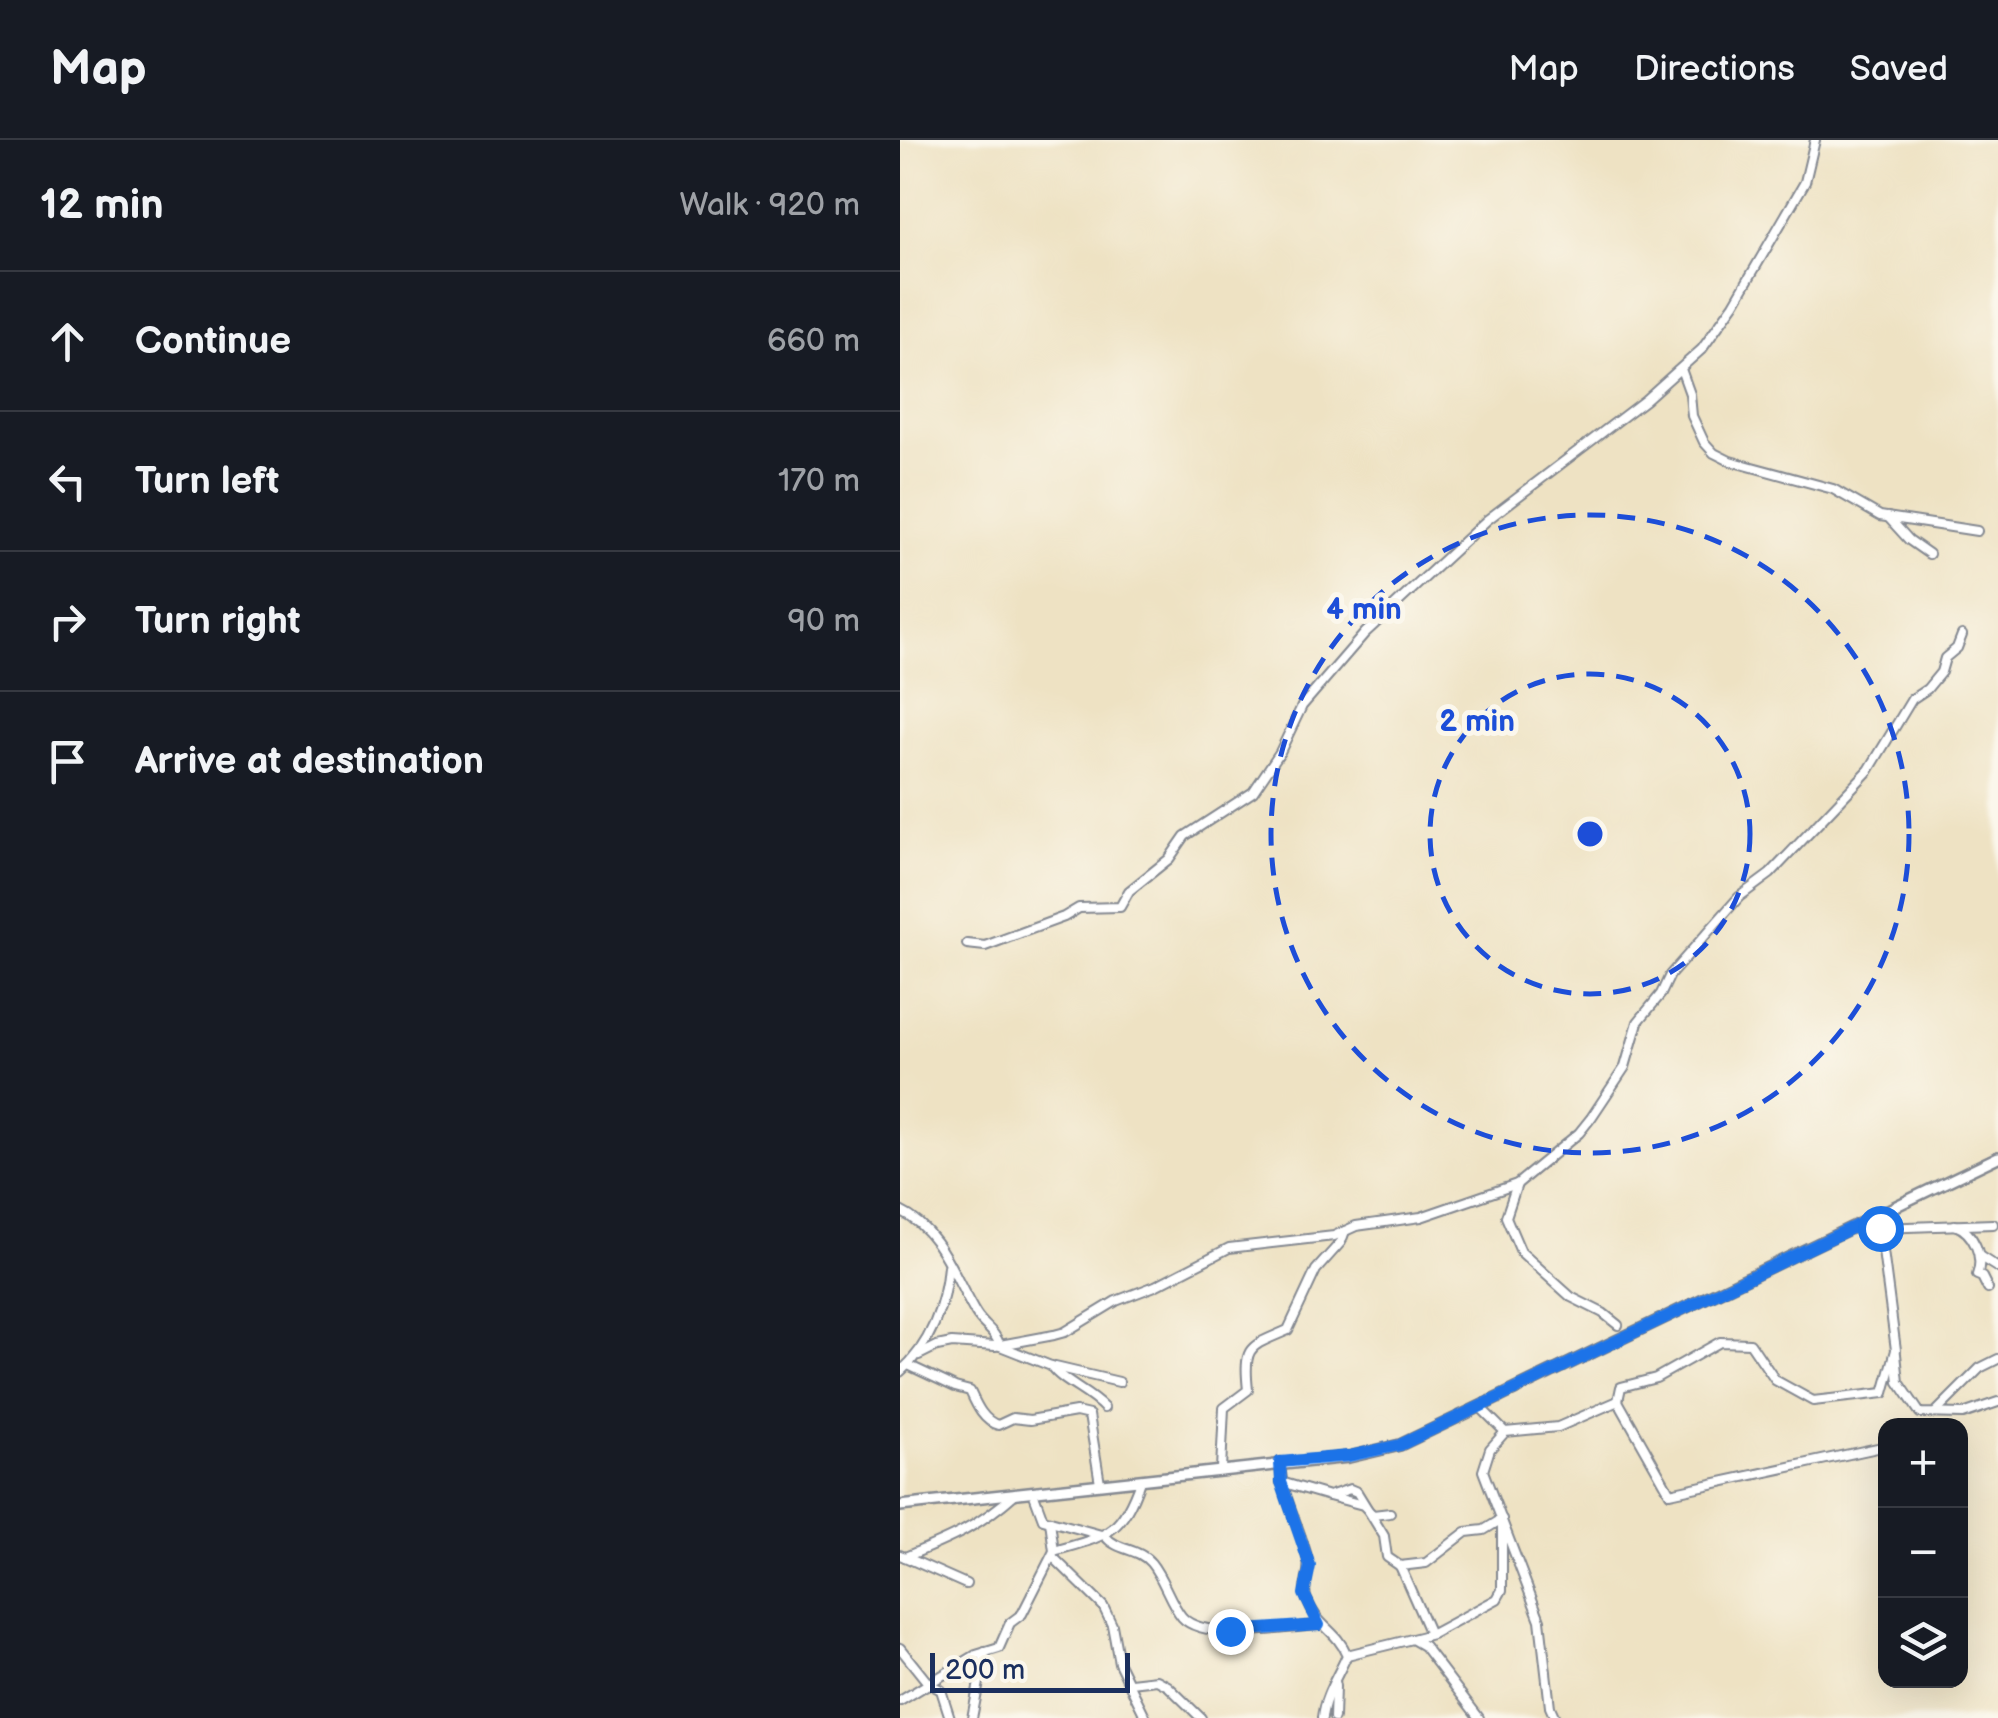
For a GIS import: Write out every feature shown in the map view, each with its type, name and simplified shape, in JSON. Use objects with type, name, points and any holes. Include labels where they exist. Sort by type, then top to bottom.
[{"type":"main road","points":[[900,1506],[1349,1456],[1400,1445],[1998,1157]]},
{"type":"street","points":[[967,944],[985,946],[1064,918],[1079,908],[1120,907],[1129,891],[1169,859],[1186,836],[1252,792],[1274,762],[1302,706],[1366,633],[1487,520],[1646,400],[1702,349],[1734,304],[1805,182],[1815,140]]},
{"type":"street","points":[[1681,369],[1690,394],[1692,416],[1704,442],[1730,461],[1833,489],[1877,514],[1977,531]]},
{"type":"street","points":[[1888,516],[1896,528],[1929,554]]},
{"type":"street","points":[[1100,1483],[1089,1415],[1076,1412],[1030,1420],[1013,1418],[998,1425],[991,1423],[978,1408],[970,1390],[904,1369],[937,1346],[1000,1346],[1065,1332],[1116,1300],[1154,1286],[1229,1248],[1334,1236],[1356,1226],[1421,1217],[1517,1184],[1580,1133],[1625,1068],[1638,1022],[1661,994],[1670,975],[1725,916],[1732,903],[1770,874],[1869,770],[1912,699],[1941,672],[1945,658],[1958,648],[1962,635]]},
{"type":"street","points":[[1517,1184],[1506,1217],[1518,1248],[1571,1297],[1618,1325]]},
{"type":"street","points":[[900,1211],[930,1234],[976,1314],[995,1332],[1000,1346],[1051,1366],[1118,1382]]},
{"type":"street","points":[[1866,1221],[1880,1228],[1993,1224]]},
{"type":"street","points":[[1951,1224],[1970,1234],[1979,1256],[1977,1276],[1988,1289]]},
{"type":"street","points":[[1880,1228],[1899,1382],[1920,1413],[1962,1414],[1998,1402]]},
{"type":"street","points":[[1221,1469],[1224,1408],[1248,1390],[1244,1361],[1250,1348],[1288,1330],[1316,1270],[1341,1242],[1345,1231]]},
{"type":"street","points":[[1979,1256],[1998,1268]]},
{"type":"street","points":[[919,1355],[941,1308],[948,1263]]},
{"type":"street","points":[[1878,1448],[1670,1494],[1618,1401],[1621,1387],[1656,1378],[1720,1342],[1750,1344],[1775,1380],[1812,1401],[1884,1393],[1896,1350]]},
{"type":"street","points":[[1935,1413],[1980,1368],[1998,1359]]},
{"type":"street","points":[[1051,1366],[1104,1408]]},
{"type":"street","points":[[1555,1718],[1550,1707],[1540,1620],[1483,1471],[1490,1450],[1506,1432],[1558,1427],[1618,1401]]},
{"type":"street","points":[[1481,1408],[1506,1432]]},
{"type":"street","points":[[1280,1462],[1281,1482],[1310,1566],[1304,1594],[1319,1625]]},
{"type":"street","points":[[1053,1554],[1106,1536],[1125,1516],[1140,1481]]},
{"type":"street","points":[[1281,1482],[1329,1496],[1350,1489],[1357,1492],[1384,1536],[1387,1557],[1400,1566],[1430,1634]]},
{"type":"street","points":[[1033,1492],[1043,1519],[1106,1536],[1111,1543],[1143,1555],[1151,1562],[1182,1618],[1195,1625],[1230,1631],[1319,1625],[1334,1632],[1347,1655]]},
{"type":"street","points":[[902,1556],[954,1538],[988,1518],[1016,1493]]},
{"type":"street","points":[[1363,1505],[1373,1515],[1390,1513]]},
{"type":"street","points":[[1400,1566],[1426,1563],[1466,1532],[1484,1530],[1502,1518]]},
{"type":"street","points":[[1347,1655],[1430,1634],[1497,1598],[1502,1590],[1502,1518]]},
{"type":"street","points":[[900,1700],[999,1648],[1010,1623],[1022,1614],[1053,1554],[1050,1521]]},
{"type":"street","points":[[1053,1554],[1103,1606],[1112,1625],[1120,1663],[1146,1718]]},
{"type":"street","points":[[902,1556],[966,1584]]},
{"type":"street","points":[[1412,1638],[1424,1646],[1480,1718]]},
{"type":"street","points":[[900,1648],[928,1683],[940,1690],[950,1718]]},
{"type":"street","points":[[972,1718],[986,1652]]},
{"type":"street","points":[[1322,1718],[1324,1701],[1335,1686],[1347,1655]]},
{"type":"street","points":[[1131,1683],[1157,1680],[1201,1718]]},
{"type":"street","points":[[1334,1718],[1335,1686]]},
{"type":"route","points":[[1230,1631],[1319,1625],[1304,1594],[1310,1566],[1281,1482],[1280,1462],[1349,1456],[1400,1445],[1866,1221],[1880,1228]]}]
